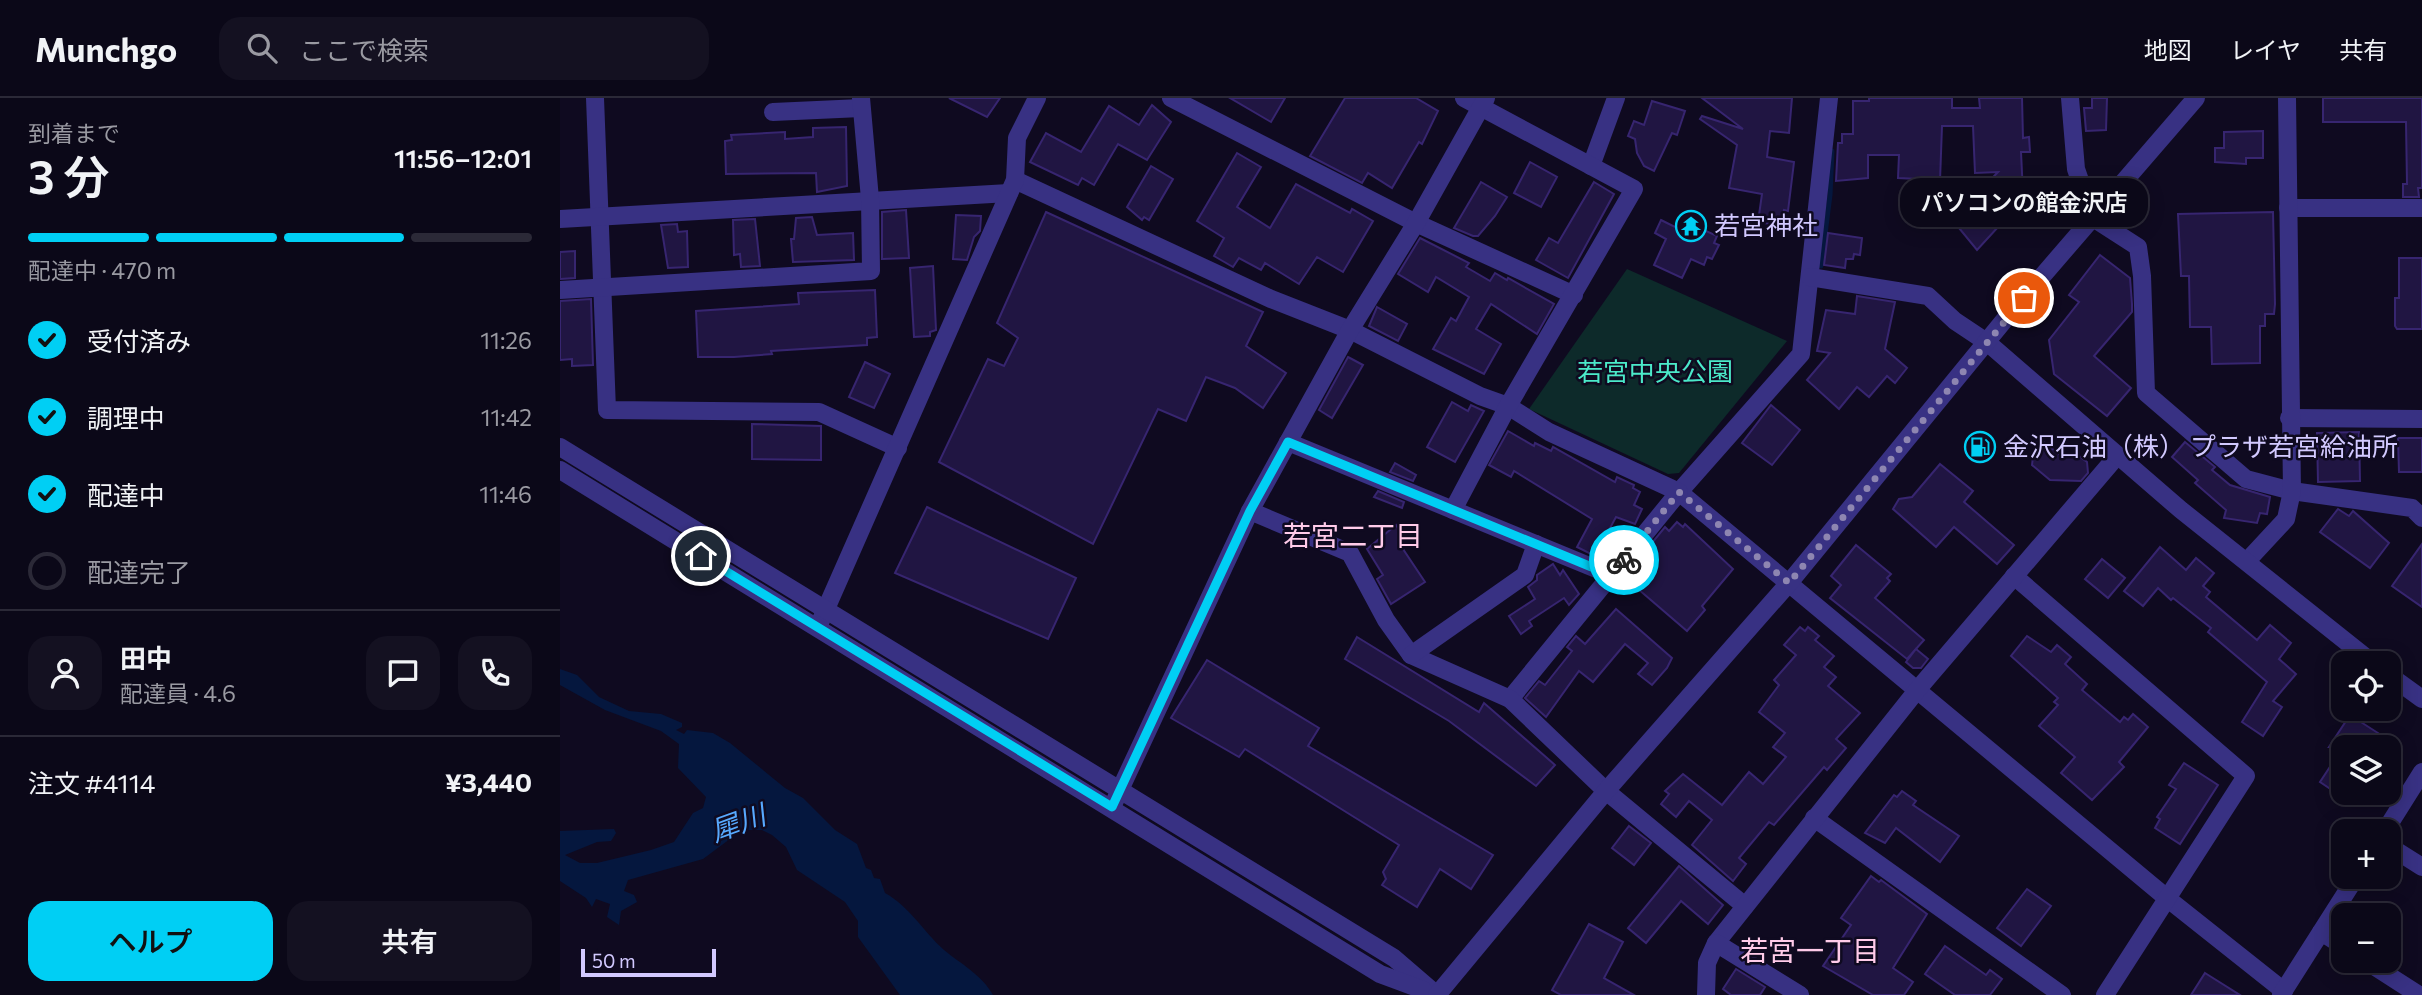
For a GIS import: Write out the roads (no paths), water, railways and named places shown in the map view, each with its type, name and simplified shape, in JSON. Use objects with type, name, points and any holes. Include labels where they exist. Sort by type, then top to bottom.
[{"type":"street","points":[[596,98],[598,217],[607,410],[819,412],[898,448]]},
{"type":"street","points":[[822,619],[1012,186],[1017,138],[1037,98]]},
{"type":"street","points":[[1171,98],[1416,223],[1574,295]]},
{"type":"street","points":[[1453,510],[1508,406],[1633,189],[1483,103],[1464,98]]},
{"type":"street","points":[[1591,166],[1616,98]]},
{"type":"street","points":[[1510,699],[1679,492],[1801,354],[1829,98]]},
{"type":"street","points":[[2070,98],[2076,169],[2093,218],[2138,247],[2142,276],[2146,393],[2246,479],[2292,491],[2412,508],[2422,519]]},
{"type":"street","points":[[1437,995],[1606,791],[1789,583],[2196,98]]},
{"type":"street","points":[[2247,561],[2286,519],[2292,491],[2287,98]]},
{"type":"street","points":[[560,290],[871,271],[870,199],[861,103],[773,112]]},
{"type":"street","points":[[1112,807],[1250,511],[1350,330],[1416,223],[1483,103]]},
{"type":"street","points":[[560,219],[870,199],[1012,186],[1271,299],[1350,330],[1459,386],[1508,406],[1549,432],[1679,492],[2282,993],[2349,889]]},
{"type":"street","points":[[2288,208],[2422,208]]},
{"type":"street","points":[[1810,276],[1928,296],[1955,321],[1988,343],[2117,456],[2358,651]]},
{"type":"street","points":[[2289,418],[2422,419]]},
{"type":"street","points":[[1288,442],[1611,575]]},
{"type":"street","points":[[560,447],[1112,807],[1380,974],[1437,995]]},
{"type":"street","points":[[1706,995],[1707,963],[1716,943],[1918,689],[2117,456]]},
{"type":"street","points":[[560,470],[1121,789],[1394,958],[1437,995]]},
{"type":"street","points":[[1250,511],[1350,553],[1366,586],[1411,655],[1510,699],[1606,791],[1745,906]]},
{"type":"street","points":[[1411,655],[1525,575],[1536,544]]},
{"type":"street","points":[[2014,576],[2246,776],[2105,995]]},
{"type":"street","points":[[2401,684],[2422,699]]},
{"type":"street","points":[[2393,819],[2422,772]]},
{"type":"street","points":[[1814,818],[2062,995]]},
{"type":"street","points":[[2401,854],[2422,867]]},
{"type":"street","points":[[2321,932],[2331,938]]},
{"type":"street","points":[[1716,943],[1800,995]]},
{"type":"street","points":[[2385,973],[2419,995]]},
{"type":"water","name":"犀川","points":[[560,669],[577,675],[599,697],[629,711],[661,714],[682,723],[682,727],[676,730],[684,734],[687,730],[713,733],[730,743],[785,788],[803,798],[835,830],[857,844],[866,868],[871,870],[874,878],[880,879],[885,893],[909,912],[936,943],[977,976],[993,995],[900,995],[858,937],[858,921],[845,902],[797,870],[786,847],[762,830],[742,830],[703,859],[628,880],[624,891],[634,895],[637,902],[621,911],[619,925],[607,917],[610,904],[596,899],[592,907],[586,898],[560,881],[560,831],[614,829],[616,833],[611,841],[597,842],[565,855],[580,863],[597,863],[674,842],[693,813],[703,808],[706,797],[678,768],[679,744],[661,731],[605,710],[560,685]]},
{"type":"waterway","points":[[1821,266],[1830,195],[1832,151]]},
{"type":"place","name":"若宮神社","points":[[1691,226]]},
{"type":"place","name":"パソコンの館金沢店","points":[[2024,298]]},
{"type":"place","name":"金沢石油（株） プラザ若宮給油所","points":[[1980,447]]},
{"type":"district","name":"若宮二丁目","points":[[1353,536]]},
{"type":"district","name":"若宮一丁目","points":[[1810,951]]},
{"type":"park label","name":"若宮中央公園","points":[[1655,372]]}]
